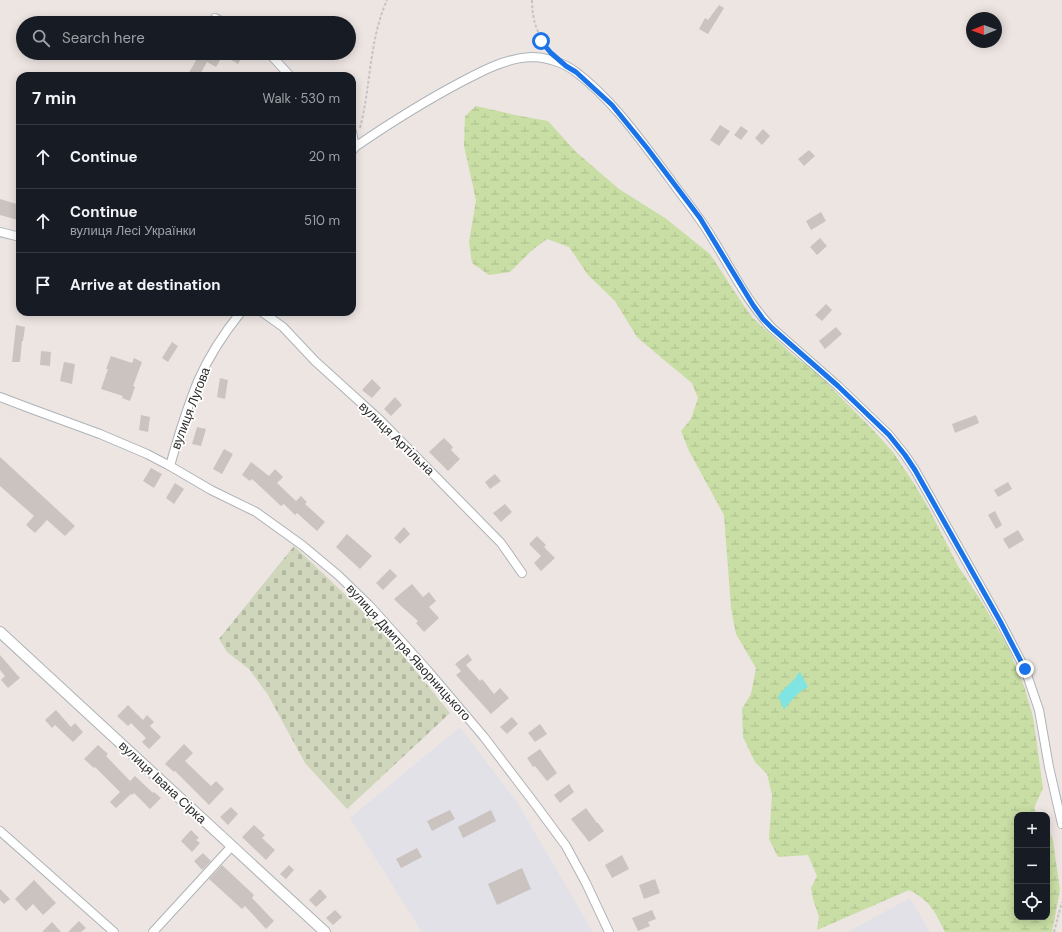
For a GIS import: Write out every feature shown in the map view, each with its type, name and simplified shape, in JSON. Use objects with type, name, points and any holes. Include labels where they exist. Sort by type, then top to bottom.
[{"type":"street","points":[[356,148],[436,95],[499,64],[517,59],[540,58],[551,60],[566,66],[576,72],[612,105],[700,218],[763,319],[838,386],[889,435],[915,470],[1000,621],[1025,669],[1039,710],[1049,767],[1062,824]]},
{"type":"street","points":[[275,60],[286,72]]},
{"type":"street","points":[[0,232],[16,236]]},
{"type":"street","name":"вулиця Лугова","points":[[170,466],[183,422],[199,380],[213,352],[238,316]]},
{"type":"street","name":"вулиця Артільна","points":[[268,316],[283,327],[315,361],[380,420],[501,543],[522,573]]},
{"type":"street","name":"вулиця Дмитра Яворницького","points":[[0,397],[100,434],[147,454],[170,466],[210,490],[256,512],[302,545],[338,575],[370,606],[429,672],[484,737],[535,804],[566,846],[586,883],[609,932]]},
{"type":"street","name":"вулиця Івана Сірка","points":[[0,632],[325,932]]},
{"type":"street","points":[[0,831],[114,932]]},
{"type":"street","points":[[153,932],[232,846]]},
{"type":"path","points":[[356,142],[362,120],[377,29],[387,0]]},
{"type":"path","points":[[532,0],[535,25],[541,41],[551,53]]},
{"type":"path","points":[[1054,932],[1062,902]]},
{"type":"shaded area","points":[[460,727],[517,802],[593,932],[422,932],[350,818]]},
{"type":"shaded area","points":[[910,898],[930,932],[848,932]]},
{"type":"green space","points":[[476,106],[548,121],[576,152],[619,189],[665,218],[710,254],[753,318],[794,356],[815,371],[893,452],[928,507],[958,566],[980,599],[1008,647],[1024,686],[1033,717],[1043,788],[1034,808],[1036,812],[1014,812],[1014,920],[1050,920],[1050,832],[1053,841],[1060,890],[1052,932],[945,932],[932,908],[922,898],[909,890],[817,930],[819,917],[811,888],[817,876],[808,855],[778,857],[769,839],[772,795],[767,774],[755,762],[743,737],[742,709],[751,694],[756,668],[736,634],[731,608],[724,515],[689,451],[681,431],[691,419],[698,398],[692,383],[637,337],[615,301],[588,275],[569,247],[547,239],[531,251],[510,272],[489,275],[472,263],[469,242],[476,200],[464,146],[465,116]]},
{"type":"green space","points":[[294,546],[388,637],[450,713],[347,809],[305,763],[268,695],[249,669],[227,652],[219,639]]},
{"type":"water","points":[[800,672],[808,687],[801,691],[784,710],[778,696]]},
{"type":"building","points":[[719,5],[724,8],[708,34],[699,29],[705,18],[708,20]]},
{"type":"building","points":[[196,60],[220,60],[216,67],[207,62],[201,72],[189,72]]},
{"type":"building","points":[[231,60],[240,60],[238,64]]},
{"type":"building","points":[[720,125],[730,131],[719,146],[710,140]]},
{"type":"building","points":[[741,126],[748,131],[741,140],[734,135]]},
{"type":"building","points":[[763,129],[770,136],[762,145],[755,138]]},
{"type":"building","points":[[809,150],[815,156],[804,166],[798,159]]},
{"type":"building","points":[[0,199],[16,204],[16,219],[0,215]]},
{"type":"building","points":[[821,212],[826,221],[811,230],[806,221]]},
{"type":"building","points":[[820,238],[827,246],[817,255],[810,247]]},
{"type":"building","points":[[826,304],[832,310],[822,321],[815,315]]},
{"type":"building","points":[[16,325],[25,327],[20,362],[12,362]]},
{"type":"building","points":[[836,327],[842,334],[825,349],[819,341]]},
{"type":"building","points":[[172,342],[178,346],[168,362],[162,358]]},
{"type":"building","points":[[41,351],[51,352],[50,366],[40,365]]},
{"type":"building","points":[[111,356],[132,363],[134,358],[142,362],[133,386],[135,387],[130,401],[122,398],[123,396],[101,389]]},
{"type":"building","points":[[64,362],[75,364],[72,384],[60,381]]},
{"type":"building","points":[[220,378],[228,380],[225,399],[217,397]]},
{"type":"building","points":[[372,379],[381,388],[372,398],[362,390]]},
{"type":"building","points":[[395,397],[402,405],[391,416],[384,409]]},
{"type":"building","points":[[141,415],[150,417],[148,432],[139,430]]},
{"type":"building","points":[[976,415],[979,423],[955,433],[952,424]]},
{"type":"building","points":[[197,427],[206,429],[201,446],[192,444]]},
{"type":"building","points":[[444,438],[453,447],[451,450],[460,459],[448,471],[429,452]]},
{"type":"building","points":[[224,449],[233,454],[222,474],[213,469]]},
{"type":"building","points":[[0,457],[75,526],[65,536],[47,520],[35,533],[26,525],[34,516],[0,486]]},
{"type":"building","points":[[251,462],[269,476],[275,469],[283,477],[277,483],[296,501],[301,496],[307,502],[305,504],[325,522],[317,531],[297,513],[295,515],[284,504],[281,506],[252,479],[250,481],[242,475]]},
{"type":"building","points":[[151,468],[162,474],[154,488],[143,481]]},
{"type":"building","points":[[495,474],[501,481],[490,489],[485,482]]},
{"type":"building","points":[[1008,482],[1012,489],[998,497],[994,490]]},
{"type":"building","points":[[175,483],[184,489],[174,504],[166,498]]},
{"type":"building","points":[[505,504],[512,512],[501,522],[493,513]]},
{"type":"building","points":[[995,511],[1002,525],[996,529],[988,515]]},
{"type":"building","points":[[404,527],[410,534],[400,544],[394,538]]},
{"type":"building","points":[[1018,530],[1024,540],[1009,549],[1003,539]]},
{"type":"building","points":[[347,534],[372,556],[360,569],[336,547]]},
{"type":"building","points":[[537,536],[546,545],[544,547],[555,558],[541,571],[534,563],[541,556],[529,544]]},
{"type":"building","points":[[390,569],[397,576],[383,590],[376,583]]},
{"type":"building","points":[[412,584],[423,597],[429,592],[436,601],[429,607],[439,618],[424,632],[416,623],[418,621],[394,599]]},
{"type":"building","points":[[468,654],[472,660],[466,665],[480,681],[482,679],[494,694],[500,688],[509,698],[491,714],[456,675],[461,671],[455,664]]},
{"type":"building","points":[[0,655],[20,678],[8,688],[1,680],[5,676],[0,670]]},
{"type":"building","points":[[128,705],[143,720],[147,715],[154,722],[150,726],[161,737],[149,749],[142,742],[146,738],[131,723],[128,726],[117,716]]},
{"type":"building","points":[[56,710],[71,727],[75,723],[83,732],[73,742],[55,725],[52,728],[45,720]]},
{"type":"building","points":[[512,717],[518,724],[507,734],[500,727]]},
{"type":"building","points":[[540,724],[547,734],[535,742],[528,733]]},
{"type":"building","points":[[184,744],[193,753],[185,761],[211,786],[216,781],[224,789],[209,805],[175,771],[174,772],[165,764]]},
{"type":"building","points":[[98,745],[108,754],[106,756],[130,781],[135,776],[153,793],[154,792],[161,798],[150,809],[134,793],[116,808],[110,802],[120,792],[95,767],[94,768],[84,759]]},
{"type":"building","points":[[540,749],[557,773],[547,781],[535,766],[533,767],[527,758]]},
{"type":"building","points":[[569,784],[574,792],[560,803],[554,795]]},
{"type":"building","points":[[231,807],[238,814],[228,825],[220,817]]},
{"type":"building","points":[[586,808],[604,831],[589,842],[571,819]]},
{"type":"building","points":[[450,810],[455,819],[432,831],[427,821]]},
{"type":"building","points":[[491,810],[496,821],[463,838],[458,827]]},
{"type":"building","points":[[254,825],[265,835],[262,838],[275,850],[266,860],[242,837]]},
{"type":"building","points":[[191,830],[199,838],[196,840],[200,843],[192,852],[181,841]]},
{"type":"building","points":[[417,848],[422,857],[401,868],[396,859]]},
{"type":"building","points":[[203,853],[211,861],[202,870],[194,861]]},
{"type":"building","points":[[622,855],[629,869],[612,878],[605,865]]},
{"type":"building","points":[[222,865],[254,895],[252,898],[274,921],[266,929],[245,906],[242,909],[209,879]]},
{"type":"building","points":[[289,865],[294,870],[286,879],[280,874]]},
{"type":"building","points":[[522,868],[531,889],[497,905],[488,884]]},
{"type":"building","points":[[655,879],[660,893],[644,899],[639,885]]},
{"type":"building","points":[[34,880],[56,903],[43,915],[33,904],[26,911],[15,899]]},
{"type":"building","points":[[0,889],[10,899],[4,904],[0,900]]},
{"type":"building","points":[[320,889],[327,897],[316,907],[309,900]]},
{"type":"building","points":[[335,910],[342,917],[333,925],[326,918]]},
{"type":"building","points":[[652,910],[656,919],[648,922],[650,926],[638,931],[632,918]]},
{"type":"building","points":[[79,921],[86,928],[81,932],[68,932]]},
{"type":"building","points":[[52,922],[61,932],[42,932]]},
{"type":"route","points":[[541,41],[551,53],[566,66],[576,72],[612,105],[647,148],[671,182],[700,218],[763,319],[838,386],[889,435],[905,455],[915,470],[1000,621],[1025,669]]}]
